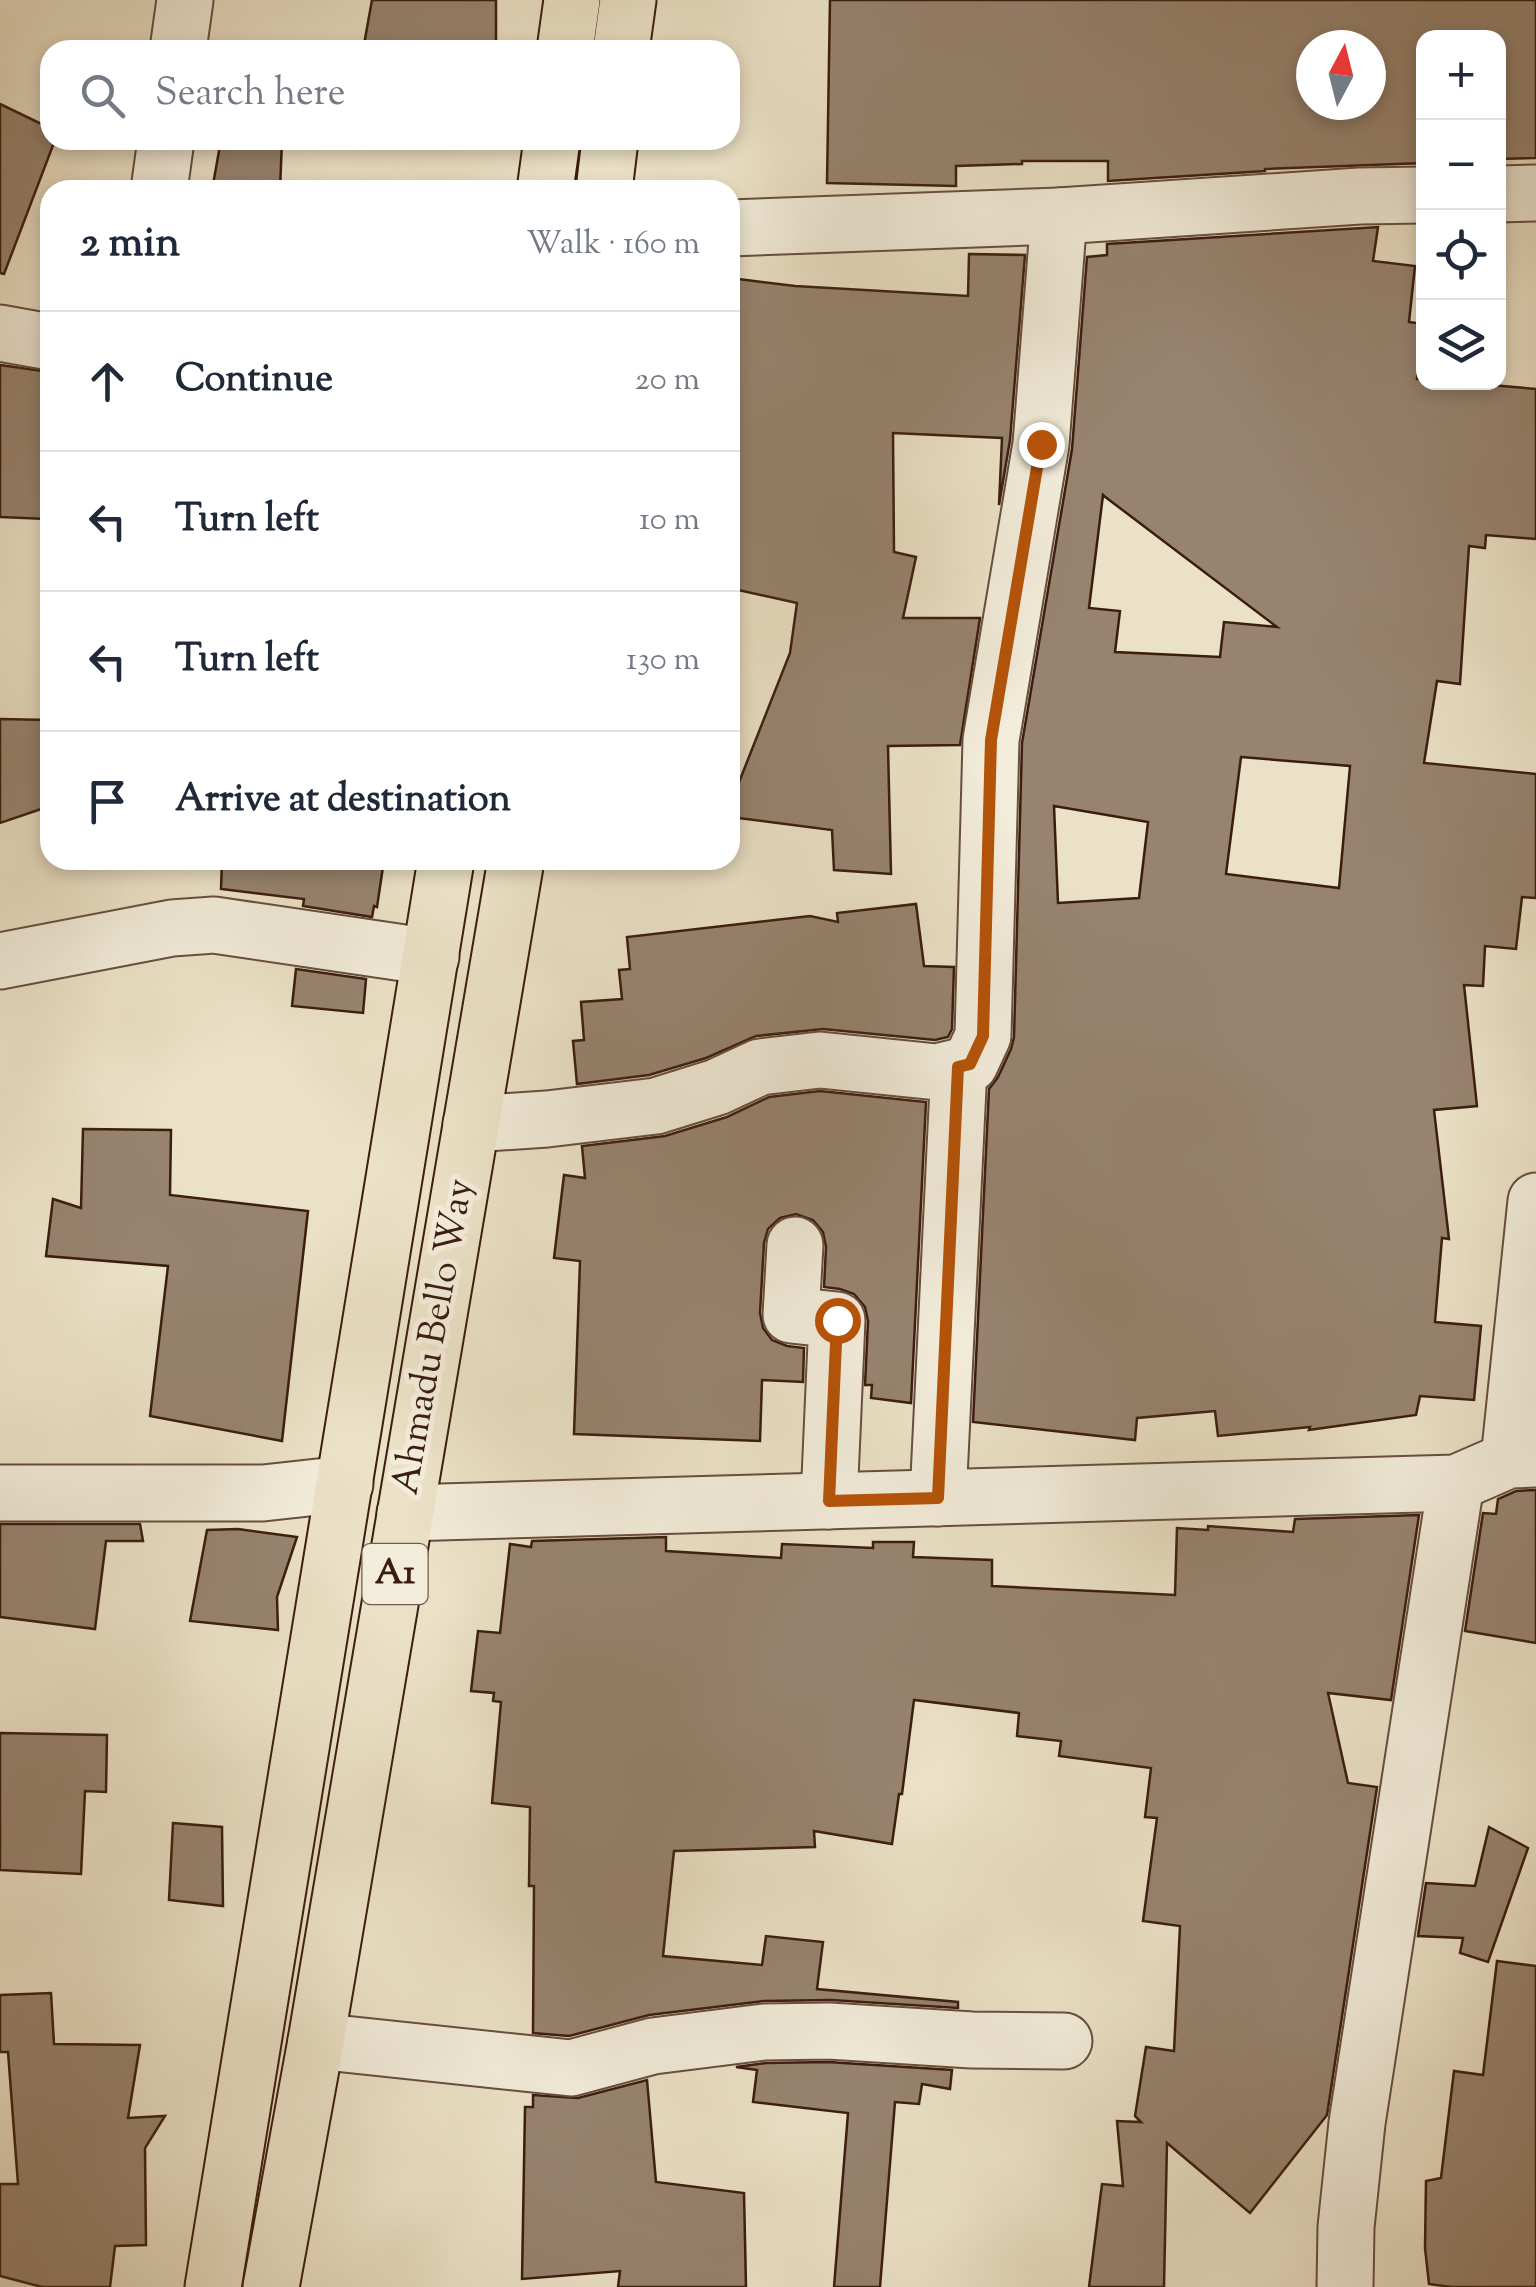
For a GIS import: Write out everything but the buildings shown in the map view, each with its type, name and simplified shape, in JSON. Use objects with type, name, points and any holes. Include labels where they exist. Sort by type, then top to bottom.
[{"type":"highway","points":[[566,40],[572,0]]},
{"type":"highway","points":[[622,40],[628,0]]},
{"type":"highway","points":[[547,180],[551,150]]},
{"type":"highway","points":[[605,180],[609,150]]},
{"type":"highway","name":"Ahmadu Bello Way","points":[[214,2287],[444,870]]},
{"type":"highway","name":"Ahmadu Bello Way","points":[[271,2287],[514,870]]},
{"type":"street","points":[[179,40],[185,0]]},
{"type":"street","points":[[160,180],[165,150]]},
{"type":"street","points":[[1506,194],[1536,193]]},
{"type":"street","points":[[740,228],[1058,216],[1416,195]]},
{"type":"street","points":[[470,1124],[656,1106],[717,1087],[760,1067],[820,1060],[938,1072],[970,1064],[983,1036],[991,740],[1041,444],[1058,216]]},
{"type":"street","points":[[0,333],[40,340]]},
{"type":"street","points":[[0,961],[172,928],[214,925],[431,957]]},
{"type":"street","points":[[938,1498],[958,1067]]},
{"type":"street","points":[[405,1513],[1456,1483],[1523,1460],[1536,1201]]},
{"type":"street","points":[[795,1245],[791,1315],[837,1320],[829,1501]]},
{"type":"street","points":[[1345,2287],[1346,2227],[1357,2124],[1456,1483]]},
{"type":"street","points":[[0,1494],[263,1493],[345,1484]]},
{"type":"street","points":[[316,2041],[571,2068],[653,2046],[764,2032],[1064,2041]]},
{"type":"route","points":[[837,1320],[829,1501],[938,1498],[958,1067],[970,1064],[983,1036],[991,740],[1041,444]]}]
